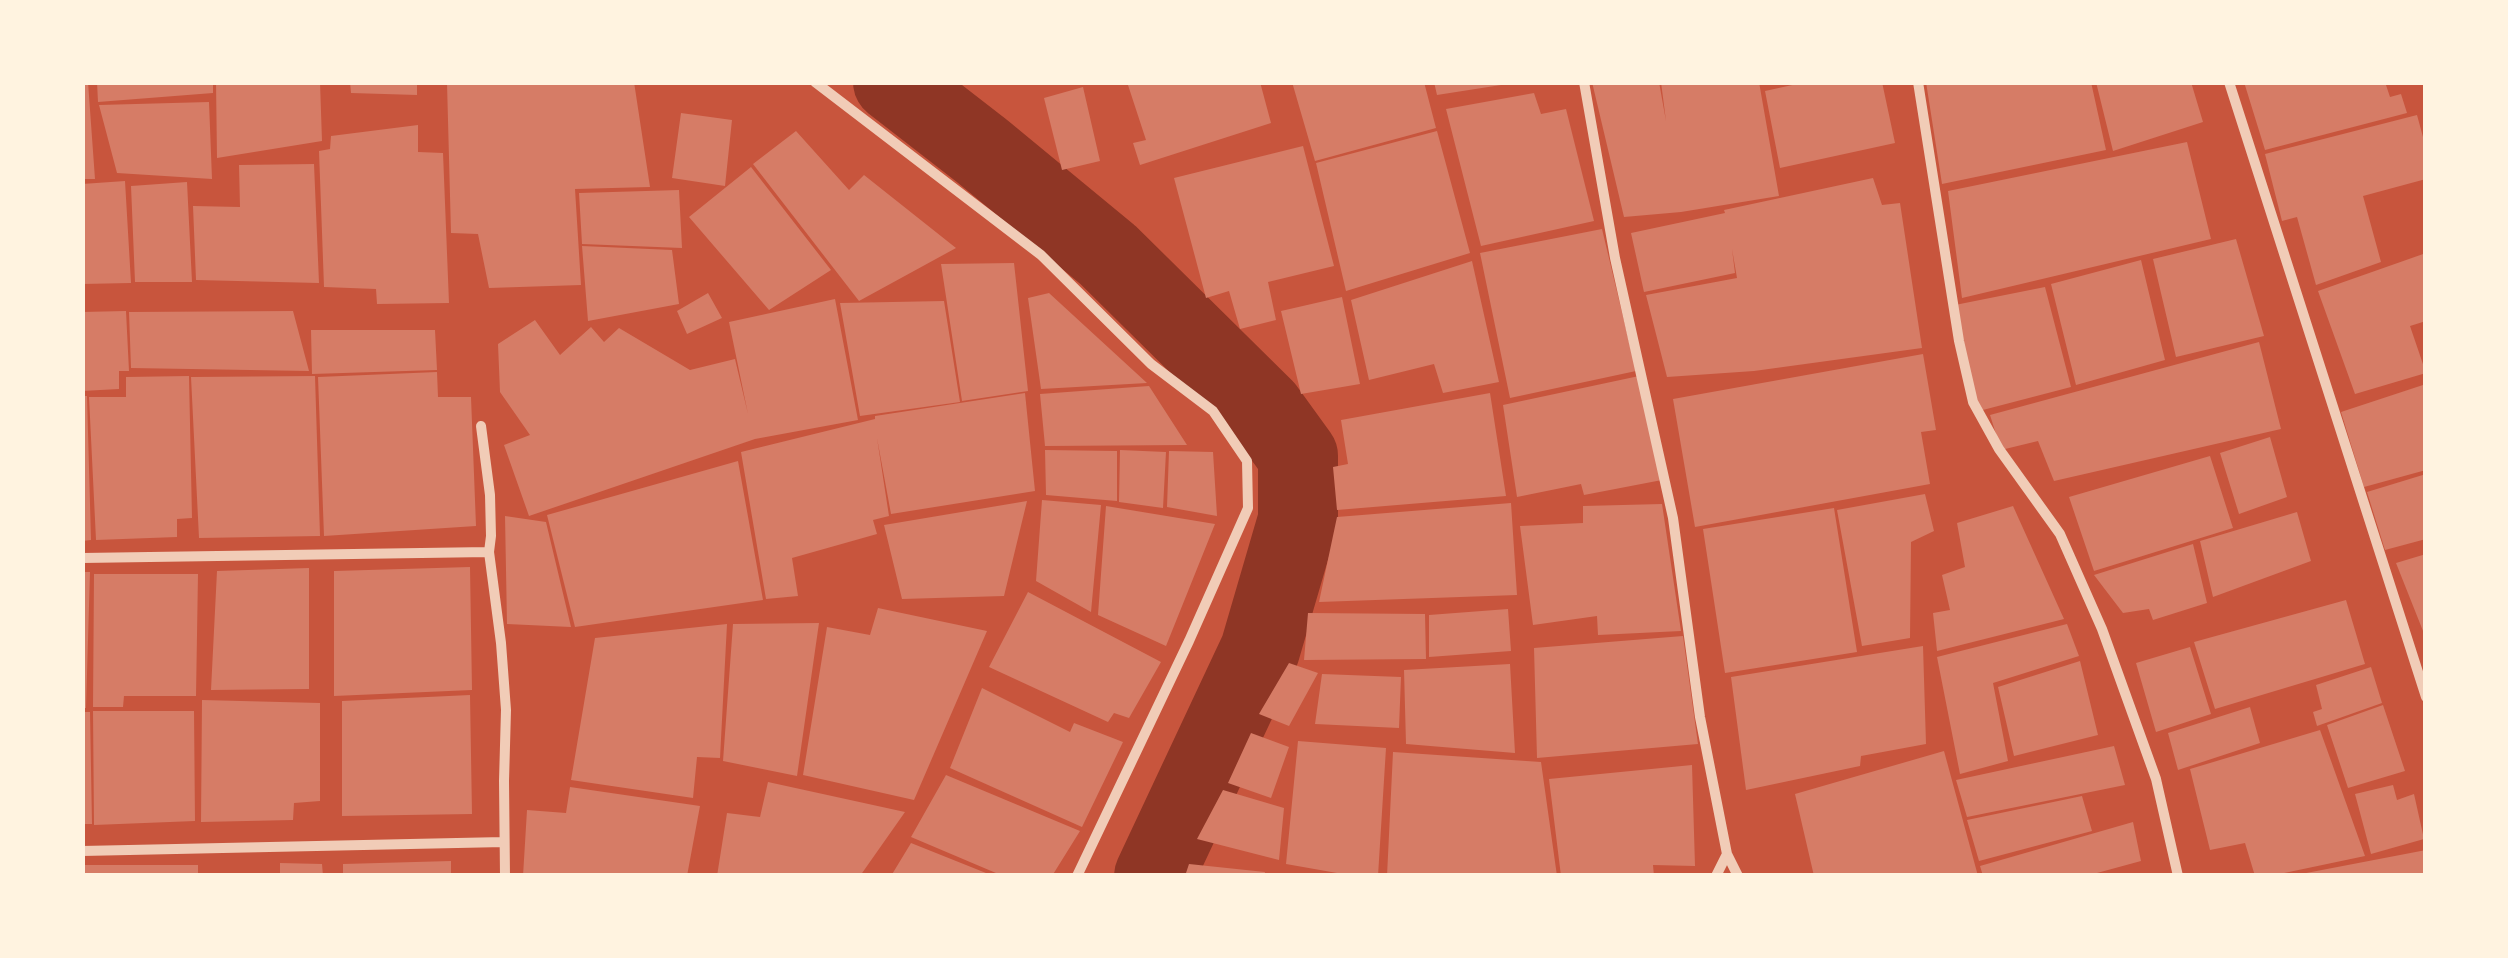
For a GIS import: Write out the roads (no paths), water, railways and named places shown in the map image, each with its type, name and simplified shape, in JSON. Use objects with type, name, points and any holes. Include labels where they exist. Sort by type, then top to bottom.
[{"type":"street","points":[[815,82],[1041,255],[1151,364],[1213,411],[1247,461],[1248,508],[1077,876]]},
{"type":"street","points":[[1584,82],[1615,258],[1673,518],[1700,717],[1726,854],[1738,876]]},
{"type":"street","points":[[1918,82],[1959,341],[1973,402],[1999,448],[2060,534],[2102,629],[2156,779],[2178,876]]},
{"type":"street","points":[[2229,82],[2426,698]]},
{"type":"street","points":[[481,426],[490,495],[489,552],[506,710],[506,876]]},
{"type":"street","points":[[82,558],[489,552]]},
{"type":"street","points":[[82,851],[504,842]]},
{"type":"street","points":[[1716,876],[1726,854]]},
{"type":"waterway","points":[[893,82],[1108,255],[1264,409],[1298,456],[1298,520],[1260,650],[1154,876]]}]
